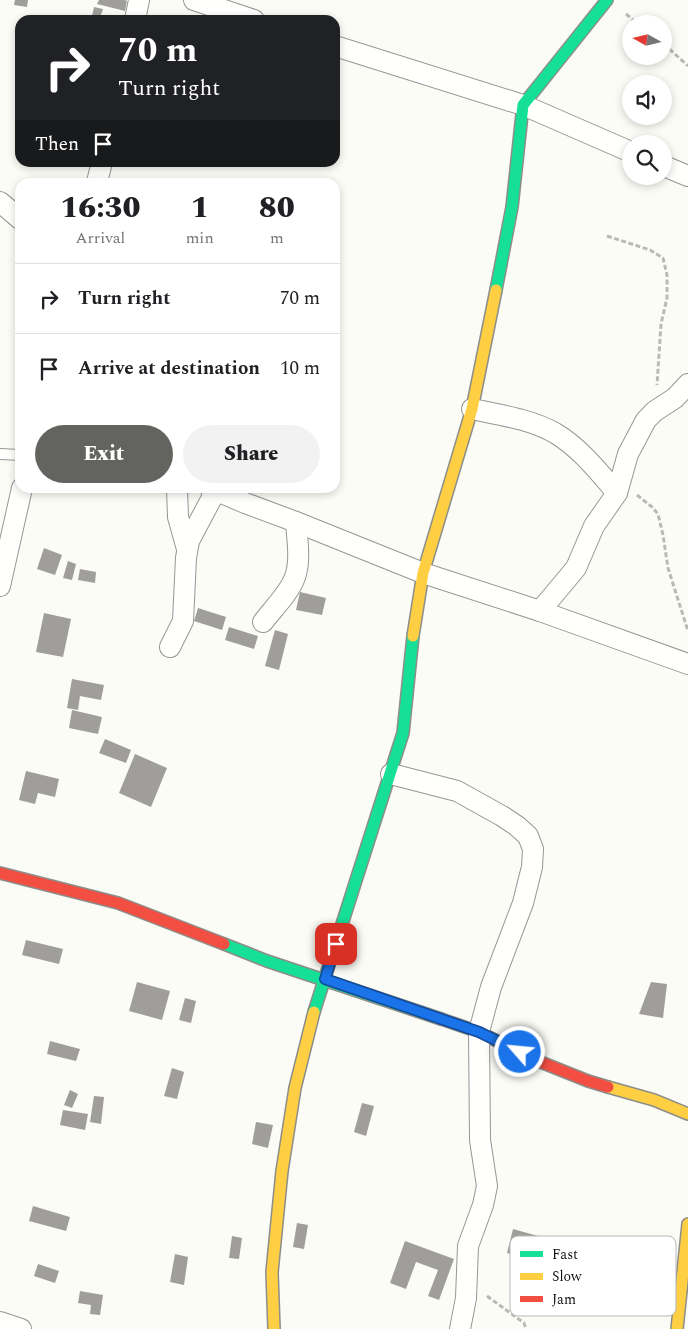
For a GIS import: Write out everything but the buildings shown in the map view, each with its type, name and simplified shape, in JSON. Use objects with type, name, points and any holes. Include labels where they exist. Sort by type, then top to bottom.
[{"type":"street","points":[[136,15],[139,0]]},
{"type":"street","points":[[194,0],[239,15]]},
{"type":"street","points":[[274,1329],[271,1284],[281,1183],[289,1121],[305,1041],[314,1007],[325,979],[403,733],[414,623],[423,573],[472,409],[512,207],[523,105],[607,0]]},
{"type":"street","points":[[340,48],[523,105],[622,148]]},
{"type":"street","points":[[672,169],[688,176]]},
{"type":"street","points":[[0,202],[15,215]]},
{"type":"street","points":[[540,611],[576,568],[588,535],[616,493],[628,454],[646,420],[655,410],[676,398],[688,384]]},
{"type":"street","points":[[472,409],[531,423],[554,433],[585,457],[616,493]]},
{"type":"street","points":[[0,586],[21,493]]},
{"type":"street","points":[[177,493],[178,517],[187,549]]},
{"type":"street","points":[[170,647],[183,621],[187,549],[192,533],[211,493]]},
{"type":"street","points":[[248,495],[296,522],[423,573],[540,611],[688,664]]},
{"type":"street","points":[[263,622],[292,585],[295,578],[298,556],[296,522]]},
{"type":"street","points":[[391,774],[457,791],[517,826],[528,836],[532,849],[532,867],[523,903],[491,987],[479,1032],[480,1140],[487,1186],[483,1205],[468,1246],[466,1298],[460,1329]]},
{"type":"street","points":[[0,873],[118,903],[267,960],[479,1032],[533,1059],[588,1081],[654,1100],[688,1114]]},
{"type":"street","points":[[677,1329],[688,1224]]},
{"type":"street","points":[[0,1322],[21,1329]]},
{"type":"lane","points":[[0,454],[15,455]]},
{"type":"path","points":[[672,51],[688,66]]},
{"type":"path","points":[[608,236],[650,250],[663,258],[667,275],[667,298],[661,324],[655,410]]},
{"type":"path","points":[[616,493],[638,495],[658,514],[668,568],[688,631]]},
{"type":"path","points":[[468,1272],[474,1277],[484,1293],[510,1313]]},
{"type":"path","points":[[514,1316],[524,1323],[526,1329]]},
{"type":"traffic: fast","points":[[496,290],[512,207],[523,105],[607,0]]},
{"type":"traffic: fast","points":[[314,1012],[403,733],[413,636]]},
{"type":"traffic: fast","points":[[224,944],[267,961],[441,1019]]},
{"type":"traffic: slow","points":[[413,636],[423,573],[472,409],[496,290]]},
{"type":"traffic: slow","points":[[274,1329],[272,1272],[282,1171],[295,1088],[314,1012]]},
{"type":"traffic: slow","points":[[608,1087],[654,1100],[688,1114]]},
{"type":"traffic: slow","points":[[677,1329],[688,1224]]},
{"type":"traffic: jam","points":[[0,873],[118,903],[224,944]]},
{"type":"traffic: jam","points":[[441,1019],[479,1032],[533,1059],[608,1087]]},
{"type":"route","points":[[336,944],[325,979],[479,1032],[520,1052]]}]
